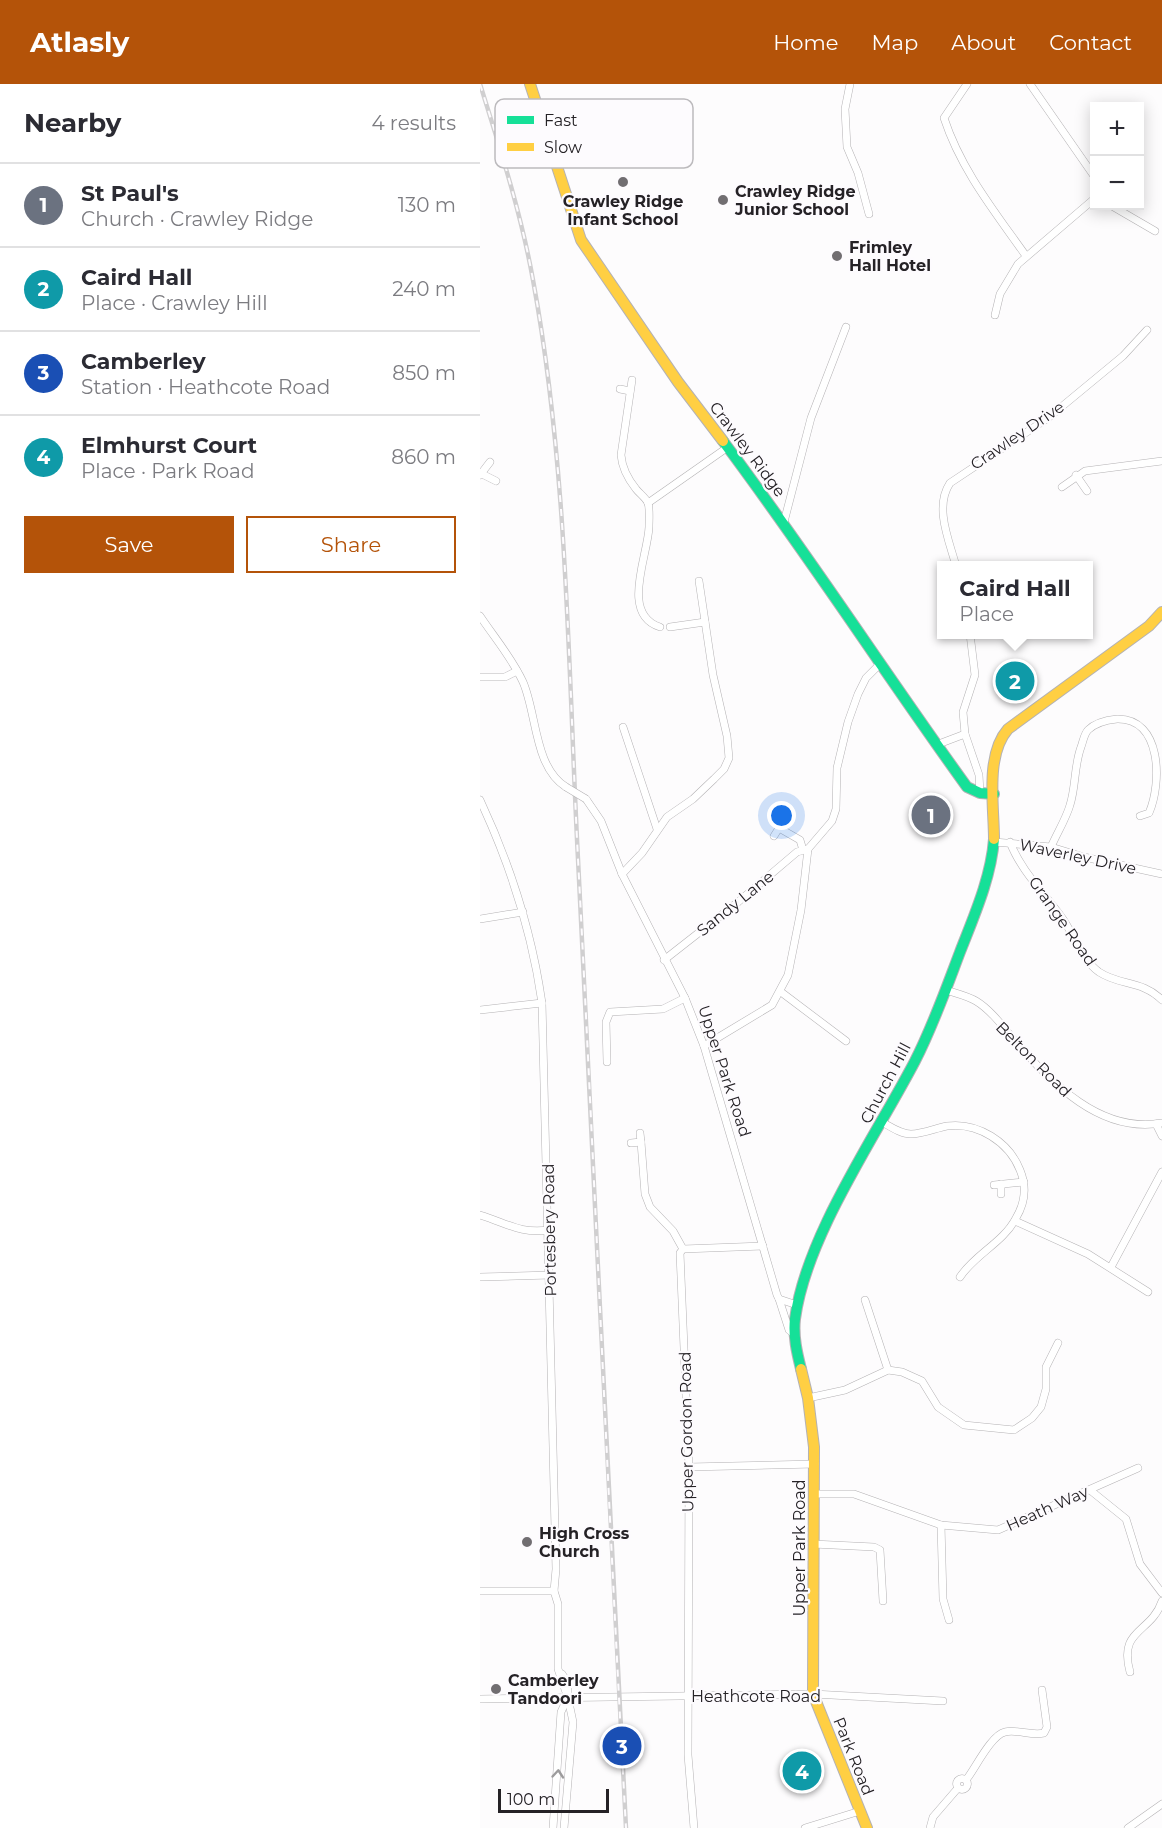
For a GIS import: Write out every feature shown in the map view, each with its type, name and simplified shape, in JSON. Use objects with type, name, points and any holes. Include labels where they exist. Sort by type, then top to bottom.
[{"type":"street","name":"Crawley Ridge","points":[[530,84],[535,99]]},
{"type":"street","points":[[850,84],[845,109],[847,147],[858,173],[869,214]]},
{"type":"street","points":[[967,84],[944,118],[970,175],[1026,256]]},
{"type":"street","points":[[1030,84],[1090,169]]},
{"type":"street","name":"Crawley Ridge","points":[[557,168],[581,240],[678,382],[784,522],[879,665],[936,745],[967,787],[980,793]]},
{"type":"street","points":[[995,315],[1009,277],[1026,256],[1090,203]]},
{"type":"street","points":[[1119,210],[1155,231]]},
{"type":"street","points":[[784,522],[811,418],[846,327]]},
{"type":"street","name":"Crawley Drive","points":[[955,561],[943,511],[944,493],[950,483],[1048,418],[1123,356],[1147,330]]},
{"type":"street","points":[[632,380],[622,445],[622,464],[633,486],[648,503],[648,546],[638,588],[639,604],[644,617],[660,627]]},
{"type":"street","points":[[620,389],[630,391]]},
{"type":"street","points":[[648,503],[728,447]]},
{"type":"street","points":[[1062,487],[1076,475],[1085,471],[1162,461]]},
{"type":"street","points":[[490,462],[481,474],[495,481]]},
{"type":"street","points":[[1076,475],[1087,491]]},
{"type":"street","points":[[622,874],[642,853],[657,829],[724,770],[729,758],[727,736],[713,675],[699,581]]},
{"type":"street","name":"Church Hill","points":[[794,1334],[797,1305],[830,1214],[916,1059],[946,990],[982,894],[994,842],[994,764],[999,739],[1008,729],[1149,626],[1162,612]]},
{"type":"street","points":[[480,616],[517,670],[505,677],[480,676]]},
{"type":"street","points":[[670,627],[705,622]]},
{"type":"street","points":[[971,639],[975,675],[963,712],[965,734],[979,775],[980,793],[994,794]]},
{"type":"street","name":"Sandy Lane","points":[[664,960],[797,852],[805,850],[832,821],[836,809],[840,752],[848,722],[866,678],[879,665]]},
{"type":"street","name":"Upper Park Road","points":[[517,670],[524,685],[546,762],[558,782],[586,798],[598,815],[622,874],[684,998],[704,1046],[779,1299],[789,1330],[794,1334],[808,1398],[815,1464],[813,1694]]},
{"type":"street","points":[[1051,847],[1070,806],[1075,771],[1086,731],[1098,723],[1125,719],[1140,725],[1154,742],[1157,777],[1155,800],[1149,813],[1140,816]]},
{"type":"street","points":[[623,727],[657,829]]},
{"type":"street","points":[[936,745],[965,734]]},
{"type":"street","points":[[1154,742],[1162,740]]},
{"type":"street","name":"Portesbery Road","points":[[480,800],[499,840],[523,912],[542,1003],[550,1275],[556,1569],[554,1591],[558,1604],[558,1669],[573,1722],[564,1828]]},
{"type":"street","points":[[704,1046],[772,1005],[781,992],[793,957],[805,850],[800,840],[779,828],[774,836]]},
{"type":"street","name":"Waverley Drive","points":[[994,842],[1051,847],[1084,857],[1162,874]]},
{"type":"street","name":"Grange Road","points":[[1010,842],[1015,854],[1062,917],[1089,964],[1102,974],[1150,988],[1162,1000]]},
{"type":"street","points":[[480,919],[523,912]]},
{"type":"street","name":"Belton Road","points":[[946,990],[976,1001],[1038,1067],[1073,1099],[1111,1119],[1159,1123]]},
{"type":"street","points":[[781,992],[846,1041]]},
{"type":"street","points":[[608,1062],[606,1022],[610,1012],[663,1009],[684,998]]},
{"type":"street","points":[[480,1010],[542,1003]]},
{"type":"street","points":[[882,1122],[898,1131],[911,1134],[950,1126],[972,1128],[996,1137],[1018,1163],[1024,1182],[1024,1200],[1015,1221],[1005,1234],[973,1260],[960,1277]]},
{"type":"street","points":[[1159,1123],[1162,1136]]},
{"type":"street","points":[[640,1133],[645,1194],[650,1207],[673,1231],[683,1249],[763,1246]]},
{"type":"street","points":[[631,1143],[641,1142]]},
{"type":"street","points":[[1111,1268],[1162,1172]]},
{"type":"street","points":[[1001,1194],[997,1184],[1024,1182]]},
{"type":"street","points":[[480,1215],[515,1230],[531,1232],[549,1230]]},
{"type":"street","points":[[1015,1221],[1059,1239],[1148,1292]]},
{"type":"street","name":"Upper Gordon Road","points":[[683,1249],[681,1259],[689,1467],[688,1755],[694,1828]]},
{"type":"street","points":[[480,1277],[550,1275]]},
{"type":"street","points":[[779,1299],[797,1305]]},
{"type":"street","points":[[865,1300],[888,1370]]},
{"type":"street","points":[[808,1398],[845,1390],[888,1370],[902,1372],[922,1381],[938,1407],[964,1425],[1014,1430],[1032,1418],[1041,1407],[1046,1389],[1046,1367],[1058,1343]]},
{"type":"street","points":[[689,1467],[815,1464]]},
{"type":"street","name":"Heath Way","points":[[814,1494],[854,1494],[941,1525],[998,1530],[1138,1468]]},
{"type":"street","points":[[1090,1490],[1125,1519],[1140,1564],[1162,1593]]},
{"type":"street","points":[[941,1525],[943,1599],[949,1620]]},
{"type":"street","points":[[813,1544],[874,1547],[880,1550],[883,1601]]},
{"type":"street","points":[[480,1591],[554,1591]]},
{"type":"street","points":[[1130,1672],[1126,1651],[1130,1641],[1155,1614],[1162,1601]]},
{"type":"street","points":[[930,1828],[933,1817],[958,1788],[966,1787],[966,1780],[980,1764],[990,1743],[1004,1732],[1044,1732],[1047,1727],[1042,1690]]},
{"type":"street","name":"Heathcote Road","points":[[480,1699],[813,1694],[943,1701]]},
{"type":"street","name":"Park Road","points":[[813,1694],[867,1828]]},
{"type":"street","points":[[553,1828],[561,1743],[561,1712],[568,1698]]},
{"type":"street","points":[[561,1743],[571,1743]]},
{"type":"street","points":[[1128,1828],[1162,1804]]},
{"type":"street","points":[[805,1828],[826,1825],[860,1811]]},
{"type":"railway","points":[[480,84],[495,133]]},
{"type":"railway","points":[[505,168],[528,255],[545,352],[560,496],[626,1828]]},
{"type":"traffic: fast","points":[[723,441],[967,787],[980,793],[994,794]]},
{"type":"traffic: fast","points":[[801,1369],[795,1338],[795,1319],[813,1254],[844,1187],[928,1034],[981,897],[994,839]]},
{"type":"traffic: slow","points":[[530,84],[535,99]]},
{"type":"traffic: slow","points":[[557,168],[581,240],[678,382],[723,441]]},
{"type":"traffic: slow","points":[[994,839],[993,767],[1001,740],[1008,729],[1149,626],[1162,612]]},
{"type":"traffic: slow","points":[[801,1369],[808,1398],[814,1447],[813,1694],[867,1828]]},
{"type":"place","name":"Crawley Ridge Infant School","points":[[623,182]]},
{"type":"place","name":"Crawley Ridge Junior School","points":[[723,200]]},
{"type":"place","name":"Frimley Hall Hotel","points":[[837,256]]},
{"type":"place","name":"Caird Hall","points":[[1015,681]]},
{"type":"place","name":"St Paul's","points":[[931,815]]},
{"type":"place","name":"High Cross Church","points":[[527,1542]]},
{"type":"place","name":"Camberley Tandoori","points":[[496,1689]]},
{"type":"place","name":"Camberley","points":[[622,1746]]},
{"type":"place","name":"Elmhurst Court","points":[[802,1771]]}]
